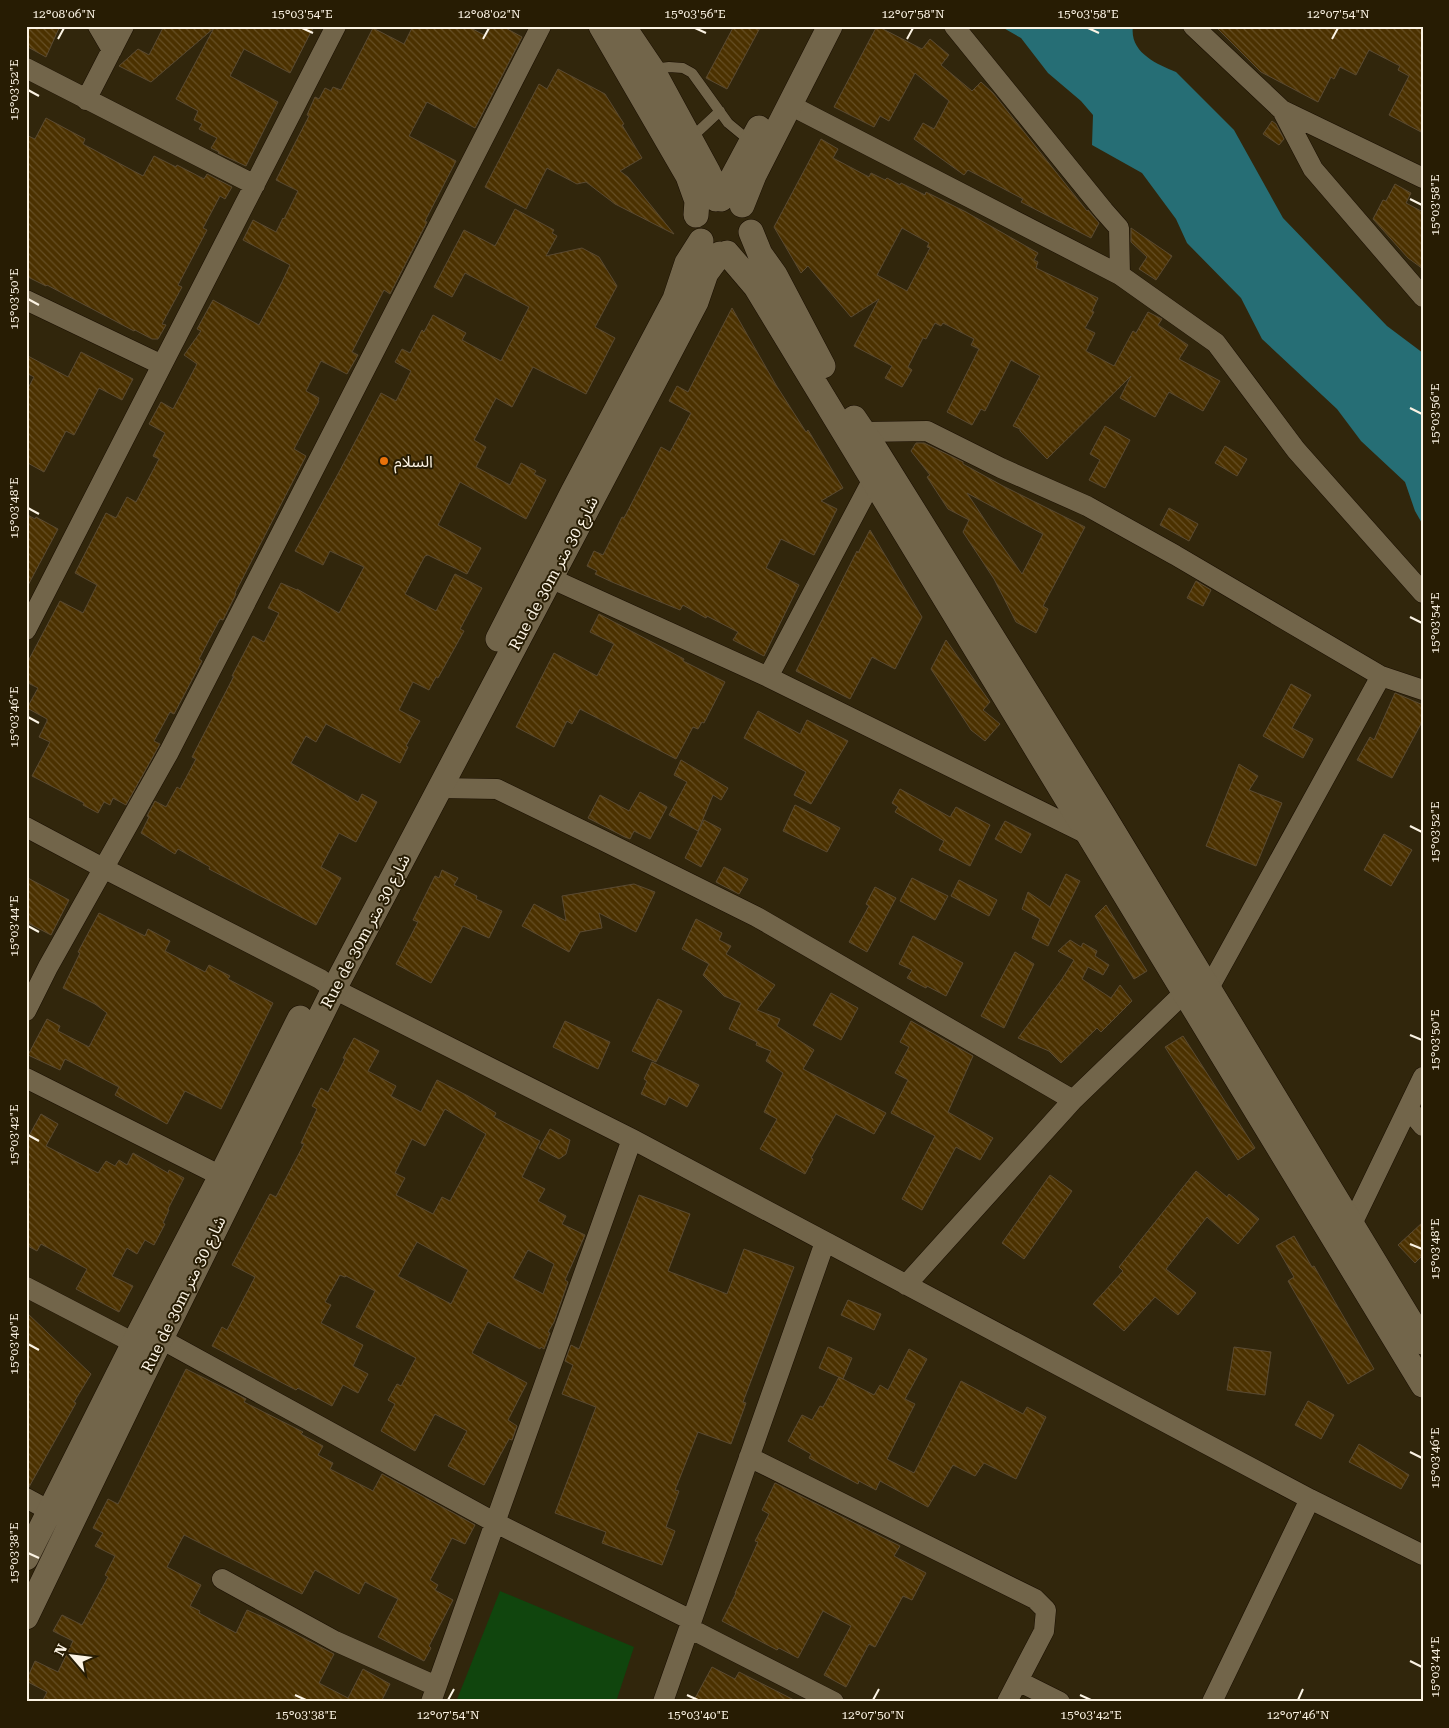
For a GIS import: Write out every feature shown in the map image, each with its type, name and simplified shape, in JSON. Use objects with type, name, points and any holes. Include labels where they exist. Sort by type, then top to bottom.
[{"type":"street","points":[[98,26],[112,50]]},
{"type":"street","points":[[86,100],[124,26]]},
{"type":"street","points":[[26,630],[34,594],[162,364],[336,26]]},
{"type":"street","points":[[26,1012],[48,967],[169,752],[541,26]]},
{"type":"street","points":[[601,26],[688,176],[697,201],[698,233],[756,287],[1089,834],[1197,990],[1352,1224],[1423,1342]]},
{"type":"street","points":[[623,26],[652,69],[714,185],[726,201],[748,213],[751,222],[751,232],[760,254],[775,276],[814,350],[863,432],[881,457],[1197,990],[1423,1385]]},
{"type":"street","points":[[726,201],[752,142],[812,26]]},
{"type":"street","points":[[696,215],[708,203],[726,201],[754,175],[830,26]]},
{"type":"street","points":[[954,26],[1119,228],[1120,275]]},
{"type":"street","points":[[1193,26],[1282,110],[1423,178]]},
{"type":"street","points":[[26,68],[255,185]]},
{"type":"street","points":[[790,105],[1120,275],[1216,344],[1296,450],[1423,593]]},
{"type":"street","points":[[1282,110],[1313,169],[1423,297]]},
{"type":"street","points":[[716,249],[742,246],[751,232]]},
{"type":"street","name":"Rue de 30m شارع 30 متر","points":[[26,1558],[221,1176],[327,984],[440,788],[696,302],[716,249]]},
{"type":"street","name":"Rue de 30m شارع 30 متر","points":[[26,1617],[161,1339],[327,984],[675,300],[687,263],[716,249]]},
{"type":"street","points":[[26,300],[162,364]]},
{"type":"street","points":[[863,432],[927,431],[1001,468],[1087,506],[1175,555],[1381,676],[1423,690]]},
{"type":"street","points":[[768,677],[873,479]]},
{"type":"street","points":[[550,578],[768,677],[1089,834]]},
{"type":"street","points":[[906,1285],[1073,1100],[1197,990],[1381,676]]},
{"type":"street","points":[[440,788],[497,789],[609,843],[757,917],[1073,1100]]},
{"type":"street","points":[[26,827],[632,1140],[1310,1499],[1423,1555]]},
{"type":"street","points":[[1352,1224],[1423,1077]]},
{"type":"street","points":[[26,1078],[221,1176]]},
{"type":"street","points":[[1408,1108],[1423,1126]]},
{"type":"street","points":[[222,1579],[434,1694],[632,1140]]},
{"type":"street","points":[[662,1702],[825,1242]]},
{"type":"street","points":[[26,1287],[134,1344]]},
{"type":"street","points":[[161,1339],[494,1522],[690,1624],[834,1702]]},
{"type":"street","points":[[750,1457],[1035,1599],[1046,1610],[1044,1630],[1007,1702]]},
{"type":"street","points":[[26,1498],[50,1511]]},
{"type":"street","points":[[1212,1702],[1310,1499]]},
{"type":"street","points":[[1018,1681],[1060,1702]]},
{"type":"lane","points":[[652,69],[683,68],[692,73],[707,91],[728,123],[752,142]]},
{"type":"lane","points":[[690,139],[720,111]]},
{"type":"green space","points":[[500,1591],[634,1647],[616,1702],[456,1702]]},
{"type":"water","points":[[1000,26],[1133,26],[1135,43],[1140,50],[1153,61],[1176,72],[1234,130],[1283,218],[1387,326],[1423,353],[1423,525],[1415,511],[1405,482],[1361,441],[1337,409],[1262,339],[1241,298],[1187,243],[1176,219],[1142,173],[1092,145],[1093,115],[1081,101],[1048,73],[1021,38]]},
{"type":"building","points":[[26,26],[60,26],[46,57],[26,46]]},
{"type":"building","points":[[164,26],[314,26],[290,73],[244,49],[230,76],[278,102],[246,166],[211,148],[217,138],[199,129],[202,124],[194,120],[198,111],[176,99],[214,28],[151,82],[119,66],[138,49],[149,55]]},
{"type":"building","points":[[413,26],[467,26],[486,36],[491,26],[502,26],[522,37],[475,128],[427,102],[409,136],[456,161],[390,294],[384,290],[352,352],[358,355],[347,374],[321,361],[306,391],[319,398],[319,401],[294,449],[306,456],[223,620],[220,619],[199,659],[202,661],[174,714],[170,712],[154,741],[160,744],[126,805],[113,798],[110,805],[104,802],[98,813],[83,805],[84,803],[32,776],[50,742],[39,737],[47,719],[27,708],[38,688],[26,682],[26,665],[60,601],[83,613],[97,585],[75,573],[106,513],[116,518],[127,497],[136,502],[159,459],[153,456],[165,433],[149,424],[161,402],[173,409],[197,364],[184,355],[201,331],[197,329],[213,300],[259,325],[281,284],[290,265],[243,240],[253,220],[276,232],[284,219],[298,191],[276,180],[309,116],[307,115],[315,97],[319,99],[325,88],[331,91],[333,87],[341,90],[373,28],[404,44]]},
{"type":"building","points":[[734,26],[761,26],[727,89],[706,78]]},
{"type":"building","points":[[877,26],[922,49],[930,39],[949,55],[941,65],[972,91],[981,82],[993,93],[1087,211],[1099,223],[1091,238],[1021,202],[1023,199],[968,170],[964,175],[914,139],[923,123],[934,129],[949,101],[915,73],[889,121],[880,116],[874,127],[834,107]]},
{"type":"building","points":[[1215,26],[1423,26],[1423,133],[1389,115],[1409,76],[1398,70],[1400,66],[1369,50],[1356,75],[1340,67],[1334,79],[1331,77],[1318,102],[1261,72]]},
{"type":"building","points":[[558,69],[605,94],[642,158],[620,171],[628,177],[674,234],[615,204],[586,182],[577,184],[547,168],[526,209],[485,187],[539,84],[547,89]]},
{"type":"building","points":[[46,118],[85,139],[83,144],[143,176],[154,156],[204,179],[207,174],[232,187],[225,199],[220,196],[203,228],[207,230],[178,285],[182,287],[162,324],[166,325],[158,339],[152,339],[134,331],[47,285],[26,276],[26,135],[35,139]]},
{"type":"building","points":[[1272,121],[1276,124],[1284,139],[1279,145],[1263,134]]},
{"type":"building","points":[[821,139],[838,149],[833,158],[869,177],[871,173],[900,185],[901,183],[925,195],[926,192],[966,212],[1038,253],[1034,260],[1038,262],[1036,268],[1098,298],[1092,311],[1094,312],[1085,328],[1095,333],[1086,351],[1114,366],[1133,331],[1136,333],[1148,312],[1162,319],[1158,325],[1188,345],[1179,359],[1220,381],[1203,411],[1169,392],[1155,417],[1120,398],[1131,376],[1047,459],[1020,429],[1013,426],[1040,376],[1011,360],[985,411],[981,409],[972,425],[947,412],[979,349],[971,345],[974,339],[943,323],[941,326],[935,323],[926,339],[923,338],[908,367],[912,370],[902,387],[885,378],[892,366],[854,346],[879,299],[851,317],[808,266],[801,273],[774,227]],"holes":[[[902,228],[929,243],[927,247],[930,248],[907,291],[877,275]]]},
{"type":"building","points":[[1395,184],[1411,193],[1406,203],[1423,212],[1423,269],[1408,258],[1373,219],[1383,200],[1386,201]]},
{"type":"building","points":[[515,209],[554,230],[552,233],[557,236],[546,256],[582,248],[599,257],[617,286],[595,327],[615,338],[586,394],[533,367],[512,407],[496,398],[474,440],[486,447],[476,467],[510,485],[521,463],[536,471],[534,474],[546,480],[526,519],[460,482],[438,525],[481,548],[467,574],[428,555],[425,556],[405,594],[436,611],[455,574],[482,588],[460,629],[464,631],[438,678],[436,677],[429,690],[413,682],[399,710],[420,721],[406,746],[408,747],[400,763],[326,724],[316,742],[306,736],[291,763],[358,802],[362,794],[377,802],[356,842],[339,833],[321,867],[341,878],[316,925],[209,869],[210,867],[178,849],[175,854],[141,833],[155,801],[166,807],[177,787],[180,789],[196,759],[192,757],[253,636],[264,642],[279,613],[268,608],[281,583],[297,589],[339,613],[364,567],[330,551],[323,565],[295,551],[381,393],[396,401],[411,371],[395,362],[402,349],[410,353],[422,330],[424,332],[433,315],[466,333],[462,340],[501,361],[529,307],[465,273],[452,297],[434,287],[464,230],[495,246]]},
{"type":"building","points":[[1131,228],[1172,256],[1156,280],[1139,269],[1147,257],[1131,242]]},
{"type":"building","points":[[732,308],[776,385],[806,432],[808,430],[843,488],[821,501],[837,509],[814,555],[781,539],[766,568],[799,585],[764,656],[733,640],[738,632],[707,616],[706,618],[683,605],[680,610],[612,582],[595,574],[597,571],[587,566],[594,551],[603,555],[661,447],[670,452],[691,413],[669,401],[677,386],[688,392]]},
{"type":"building","points":[[81,352],[133,379],[122,400],[99,388],[74,435],[66,431],[44,472],[26,462],[26,392],[34,377],[26,373],[26,355],[68,377]]},
{"type":"building","points":[[1105,426],[1130,440],[1105,488],[1089,480],[1100,460],[1090,454]]},
{"type":"building","points":[[916,443],[924,443],[963,462],[963,464],[1003,486],[1085,527],[1043,606],[1048,609],[1036,633],[1016,622],[994,579],[963,532],[969,520],[948,509],[927,477],[930,475],[911,451]],"holes":[[[967,493],[1043,534],[1022,574]]]},
{"type":"building","points":[[1225,446],[1247,459],[1237,476],[1215,463]]},
{"type":"building","points":[[1169,508],[1198,524],[1189,541],[1160,525]]},
{"type":"building","points":[[26,514],[35,519],[36,517],[58,529],[26,589]]},
{"type":"building","points":[[870,530],[922,617],[895,669],[872,657],[850,699],[796,671],[857,551],[858,553]]},
{"type":"building","points":[[1196,581],[1211,590],[1203,606],[1187,598]]},
{"type":"building","points":[[599,614],[725,682],[704,723],[702,722],[698,729],[693,727],[676,759],[580,709],[572,724],[567,721],[554,747],[516,727],[554,653],[597,676],[614,644],[590,632]]},
{"type":"building","points":[[946,640],[990,702],[983,710],[1000,724],[985,741],[971,730],[931,669]]},
{"type":"building","points":[[1291,684],[1311,695],[1292,728],[1313,739],[1303,758],[1263,736]]},
{"type":"building","points":[[1395,693],[1423,705],[1423,720],[1392,778],[1357,760],[1370,737],[1374,740]]},
{"type":"building","points":[[758,711],[800,734],[807,720],[848,741],[811,804],[794,795],[806,772],[744,738]]},
{"type":"building","points":[[681,760],[728,788],[721,800],[713,795],[698,831],[669,815],[687,782],[674,775]]},
{"type":"building","points":[[1239,764],[1258,776],[1249,790],[1282,803],[1256,866],[1206,846]]},
{"type":"building","points":[[900,789],[950,817],[956,807],[990,825],[970,866],[939,850],[944,841],[895,812],[898,807],[892,803]]},
{"type":"building","points":[[640,792],[667,807],[650,839],[634,831],[630,839],[588,818],[600,795],[629,811]]},
{"type":"building","points":[[795,805],[840,828],[827,852],[783,831]]},
{"type":"building","points":[[704,820],[721,829],[701,867],[685,858]]},
{"type":"building","points":[[1005,821],[1031,834],[1021,853],[995,839]]},
{"type":"building","points":[[1384,834],[1412,850],[1391,886],[1364,870]]},
{"type":"building","points":[[724,867],[748,879],[739,894],[716,882]]},
{"type":"building","points":[[442,870],[458,878],[454,885],[477,896],[476,899],[502,911],[489,938],[463,926],[431,983],[396,964],[418,922],[413,920],[435,876],[439,878]]},
{"type":"building","points":[[1066,874],[1080,881],[1048,946],[1032,938],[1040,919],[1022,909],[1028,892],[1050,907]]},
{"type":"building","points":[[26,877],[69,900],[51,935],[26,922]]},
{"type":"building","points":[[912,878],[948,896],[935,920],[900,901]]},
{"type":"building","points":[[959,880],[997,900],[989,916],[951,896]]},
{"type":"building","points":[[634,884],[655,892],[636,932],[599,913],[602,928],[580,932],[569,952],[522,926],[534,904],[566,921],[562,896]]},
{"type":"building","points":[[875,887],[896,898],[867,952],[849,942],[869,906],[866,904]]},
{"type":"building","points":[[1106,905],[1147,971],[1134,979],[1095,916]]},
{"type":"building","points":[[99,913],[145,936],[148,929],[170,941],[165,951],[205,972],[209,965],[230,976],[228,979],[273,1003],[221,1109],[185,1091],[167,1124],[115,1095],[119,1087],[65,1059],[60,1070],[28,1055],[47,1019],[60,1026],[58,1031],[89,1047],[107,1013],[95,1004],[63,988],[80,953],[78,952]]},
{"type":"building","points":[[696,919],[722,933],[719,940],[731,946],[726,954],[775,985],[757,1010],[780,1019],[777,1026],[814,1050],[803,1069],[886,1113],[874,1134],[836,1114],[811,1158],[813,1159],[805,1174],[760,1149],[777,1119],[764,1112],[783,1073],[766,1061],[771,1051],[756,1045],[757,1042],[729,1029],[741,1003],[724,996],[703,975],[709,964],[682,949]]},
{"type":"building","points":[[913,936],[963,963],[946,996],[907,978],[912,970],[899,964]]},
{"type":"building","points":[[1070,940],[1081,947],[1083,943],[1097,951],[1095,956],[1109,965],[1103,975],[1088,967],[1082,979],[1111,998],[1120,985],[1132,1001],[1101,1032],[1097,1028],[1061,1063],[1049,1051],[1018,1038],[1074,960],[1058,951]]},
{"type":"building","points":[[1015,952],[1034,964],[1004,1028],[981,1016]]},
{"type":"building","points":[[831,993],[858,1008],[841,1040],[813,1025]]},
{"type":"building","points":[[658,999],[682,1011],[656,1062],[632,1051]]},
{"type":"building","points":[[565,1021],[610,1042],[598,1069],[553,1047]]},
{"type":"building","points":[[911,1021],[973,1056],[948,1112],[993,1138],[980,1160],[956,1147],[922,1210],[902,1199],[935,1136],[891,1113],[908,1080],[895,1073],[909,1047],[900,1042]]},
{"type":"building","points":[[1183,1036],[1255,1148],[1238,1160],[1165,1047]]},
{"type":"building","points":[[354,1038],[379,1051],[368,1071],[396,1086],[391,1096],[421,1112],[437,1080],[496,1113],[494,1117],[540,1141],[522,1177],[545,1189],[538,1201],[566,1216],[562,1224],[585,1235],[565,1280],[568,1282],[554,1322],[548,1332],[550,1333],[544,1349],[541,1347],[540,1349],[488,1322],[472,1353],[527,1383],[508,1420],[517,1426],[512,1440],[509,1439],[484,1485],[448,1466],[467,1431],[435,1414],[415,1451],[381,1431],[395,1404],[388,1400],[397,1384],[401,1386],[416,1358],[356,1327],[375,1291],[346,1276],[340,1275],[325,1302],[331,1305],[321,1323],[363,1345],[353,1366],[368,1374],[358,1393],[343,1385],[332,1406],[298,1388],[296,1390],[212,1346],[222,1327],[227,1330],[255,1277],[232,1265],[270,1194],[276,1197],[304,1144],[301,1143],[317,1109],[312,1106],[321,1088],[328,1092],[345,1059],[343,1058]],"holes":[[[445,1109],[486,1134],[450,1201],[442,1197],[433,1214],[396,1195],[405,1178],[395,1173],[412,1139],[425,1146]],[[417,1242],[468,1270],[451,1304],[398,1276]],[[528,1250],[554,1264],[543,1294],[513,1278]]]},
{"type":"building","points":[[652,1062],[699,1085],[687,1107],[669,1097],[665,1105],[641,1094],[647,1081],[644,1079]]},
{"type":"building","points":[[41,1114],[58,1124],[46,1146],[98,1173],[106,1161],[115,1166],[119,1160],[127,1165],[133,1153],[168,1173],[169,1170],[184,1178],[168,1209],[163,1223],[165,1224],[154,1245],[145,1240],[137,1254],[127,1248],[112,1276],[133,1286],[119,1312],[76,1289],[87,1269],[41,1244],[37,1251],[26,1245],[26,1141]]},
{"type":"building","points":[[550,1129],[570,1140],[566,1154],[559,1159],[539,1148]]},
{"type":"building","points":[[1196,1171],[1227,1197],[1229,1194],[1259,1219],[1238,1244],[1207,1217],[1166,1269],[1196,1293],[1178,1315],[1155,1297],[1124,1331],[1093,1304],[1123,1271],[1119,1267]]},
{"type":"building","points":[[1050,1175],[1072,1191],[1024,1259],[1002,1243]]},
{"type":"building","points":[[639,1195],[690,1214],[668,1271],[727,1294],[744,1249],[794,1267],[743,1402],[746,1403],[731,1444],[698,1432],[675,1490],[679,1491],[666,1527],[675,1531],[662,1565],[602,1543],[606,1532],[555,1513],[596,1407],[562,1394],[573,1365],[565,1361],[571,1345],[579,1349]]},
{"type":"building","points":[[1423,1222],[1423,1255],[1415,1263],[1398,1245]]},
{"type":"building","points":[[1294,1236],[1312,1267],[1314,1266],[1374,1369],[1348,1384],[1288,1281],[1294,1277],[1276,1246]]},
{"type":"building","points":[[848,1300],[881,1314],[874,1330],[841,1315]]},
{"type":"building","points":[[26,1312],[91,1374],[29,1487],[26,1486]]},
{"type":"building","points":[[828,1347],[852,1358],[843,1379],[819,1368]]},
{"type":"building","points":[[1234,1347],[1271,1352],[1265,1395],[1227,1390]]},
{"type":"building","points":[[909,1349],[927,1359],[905,1399],[915,1404],[887,1459],[914,1473],[961,1381],[1023,1414],[1027,1407],[1046,1417],[1016,1479],[984,1463],[975,1476],[953,1465],[928,1507],[880,1481],[876,1490],[859,1481],[858,1484],[809,1458],[811,1454],[788,1441],[802,1415],[812,1420],[820,1406],[823,1407],[839,1377],[874,1395],[880,1385],[888,1390]]},
{"type":"building","points":[[186,1369],[246,1399],[244,1402],[303,1432],[301,1434],[323,1446],[318,1455],[333,1463],[330,1469],[373,1491],[382,1474],[475,1525],[465,1544],[452,1538],[430,1580],[438,1585],[435,1590],[453,1600],[429,1646],[431,1648],[424,1661],[378,1637],[398,1599],[365,1582],[359,1594],[315,1570],[302,1594],[184,1535],[167,1567],[201,1585],[190,1606],[200,1611],[199,1613],[236,1633],[247,1610],[265,1618],[334,1654],[319,1683],[348,1698],[363,1669],[390,1684],[381,1702],[42,1702],[47,1692],[26,1681],[35,1661],[58,1672],[73,1641],[53,1631],[62,1615],[82,1625],[108,1577],[105,1575],[115,1556],[95,1546],[103,1533],[93,1528],[108,1499],[118,1504]]},
{"type":"building","points":[[1308,1401],[1334,1415],[1321,1439],[1295,1425]]},
{"type":"building","points":[[1359,1444],[1409,1475],[1401,1489],[1349,1462]]},
{"type":"building","points":[[775,1483],[900,1546],[894,1556],[926,1573],[912,1600],[903,1596],[875,1647],[869,1644],[846,1687],[824,1675],[851,1626],[823,1611],[798,1658],[779,1648],[777,1650],[722,1621],[758,1542],[755,1541],[769,1514],[762,1510]]},
{"type":"building","points":[[712,1667],[735,1679],[739,1672],[798,1702],[693,1702]]},
{"type":"place","name":"السلام","points":[[384,461]]}]
